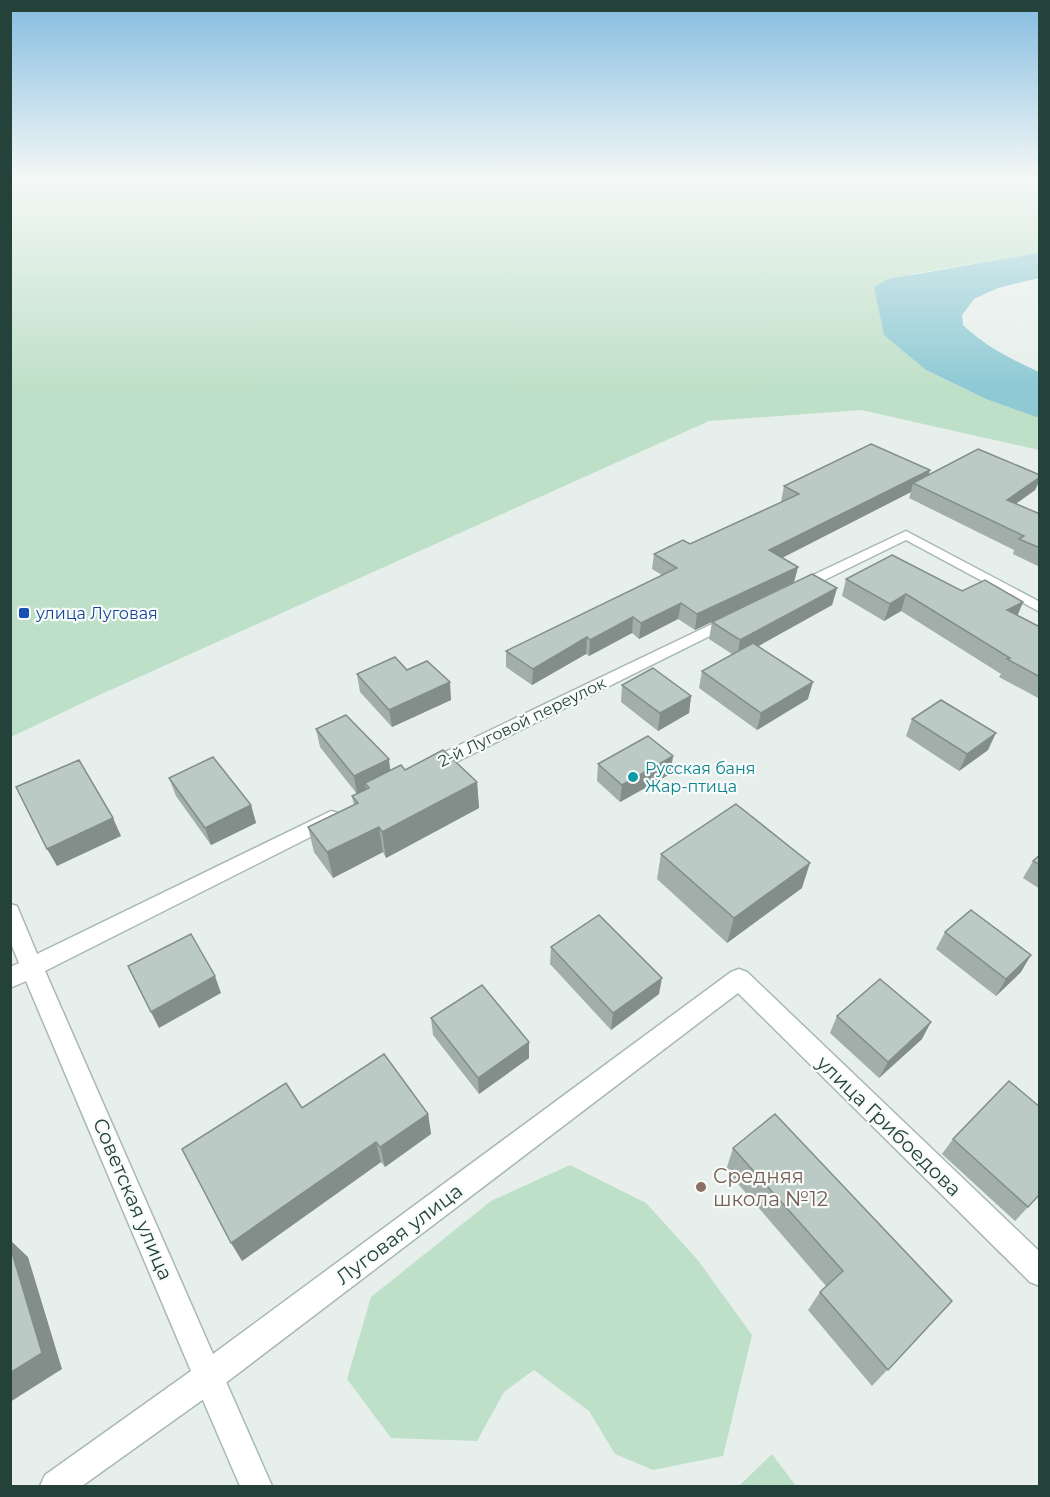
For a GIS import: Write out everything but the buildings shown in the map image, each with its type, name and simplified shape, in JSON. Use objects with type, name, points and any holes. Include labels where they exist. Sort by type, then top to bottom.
[{"type":"street","points":[[778,597],[906,535],[1040,608]]},
{"type":"street","name":"2-й Луговой переулок","points":[[416,774],[746,613]]},
{"type":"street","points":[[21,973],[341,812]]},
{"type":"street","name":"Советская улица","points":[[10,912],[21,973],[92,1103],[256,1486]]},
{"type":"street","name":"Луговая улица","points":[[56,1486],[208,1377],[739,979]]},
{"type":"street","name":"улица Грибоедова","points":[[739,979],[1040,1272]]},
{"type":"green space","points":[[11,248],[1039,248],[1039,253],[910,274],[926,370],[986,399],[1039,418],[1039,450],[861,410],[709,421],[97,696],[11,737]]},
{"type":"green space","points":[[570,1165],[646,1203],[697,1259],[752,1335],[723,1456],[653,1470],[615,1454],[589,1411],[534,1370],[504,1392],[477,1441],[391,1438],[347,1379],[371,1297],[491,1201]]},
{"type":"green space","points":[[772,1454],[796,1486],[739,1486]]},
{"type":"water","points":[[1039,253],[1039,278],[998,288],[974,299],[962,315],[963,325],[981,340],[1039,372],[1039,418],[986,399],[926,370],[884,335],[874,287],[888,279]]},
{"type":"place","name":"улица Луговая","points":[[24,613]]},
{"type":"place","name":"Русская баня Жар-птица","points":[[633,777]]},
{"type":"place","name":"Средняя школа №12","points":[[701,1187]]}]
